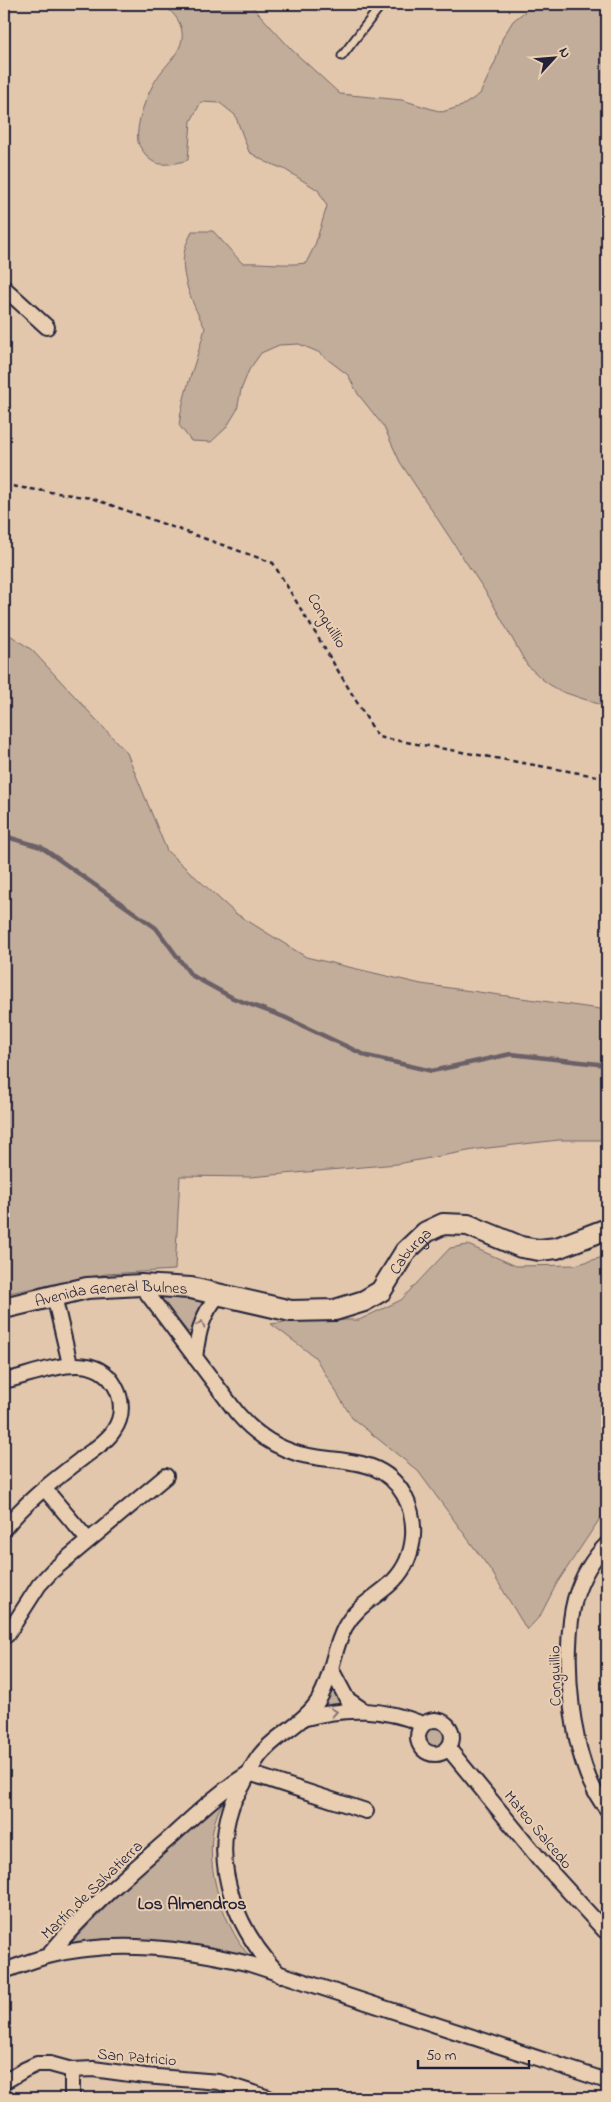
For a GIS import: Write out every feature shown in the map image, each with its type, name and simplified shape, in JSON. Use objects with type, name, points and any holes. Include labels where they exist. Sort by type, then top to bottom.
[{"type":"street","points":[[4,288],[47,327]]},
{"type":"street","name":"Caburga","points":[[219,1295],[292,1311],[335,1310],[364,1300],[381,1290],[405,1252],[426,1232],[443,1224],[468,1225],[521,1247],[539,1250],[557,1248],[607,1229]]},
{"type":"street","name":"Avenida General Bulnes","points":[[4,1308],[87,1288],[141,1285],[191,1288],[219,1295]]},
{"type":"street","name":"Martín de Salvatierra","points":[[141,1285],[237,1413],[265,1439],[300,1454],[356,1461],[377,1469],[395,1482],[408,1504],[414,1528],[412,1547],[406,1563],[395,1580],[368,1600],[350,1618],[340,1638],[331,1670],[317,1703],[306,1718],[287,1730],[260,1755],[231,1808],[225,1845],[228,1882],[232,1901],[246,1933],[267,1962],[280,1975]]},
{"type":"street","points":[[195,1358],[198,1335],[204,1317],[210,1304],[219,1295]]},
{"type":"street","points":[[54,1296],[70,1364]]},
{"type":"street","points":[[4,1381],[70,1364],[87,1365],[104,1372],[110,1378],[119,1394],[121,1411],[119,1420],[110,1436],[44,1488],[4,1529]]},
{"type":"street","points":[[7,1635],[39,1586],[52,1571],[166,1476]]},
{"type":"street","points":[[44,1488],[88,1540]]},
{"type":"street","name":"Conguillio","points":[[607,1544],[586,1571],[575,1598],[570,1629],[569,1667],[571,1703],[576,1735],[592,1782],[607,1809]]},
{"type":"street","points":[[331,1670],[347,1699],[363,1710]]},
{"type":"street","points":[[306,1718],[329,1712],[363,1710],[395,1714],[424,1724],[437,1720],[446,1724],[452,1733],[448,1748],[439,1754],[424,1751],[418,1742],[418,1736],[424,1724]]},
{"type":"street","name":"Mateo Salcedo","points":[[448,1748],[541,1861],[605,1931]]},
{"type":"street","points":[[249,1773],[366,1811]]},
{"type":"street","name":"Martín de Salvatierra","points":[[48,1956],[74,1926],[150,1854],[224,1789],[249,1773]]},
{"type":"street","name":"Martín de Salvatierra","points":[[48,1956],[79,1951],[160,1947],[220,1957],[607,2081]]},
{"type":"street","points":[[4,1971],[48,1956]]},
{"type":"street","name":"San Patricio","points":[[4,2082],[38,2064],[50,2064],[72,2070],[93,2069],[145,2076],[219,2082],[269,2098]]},
{"type":"street","points":[[72,2070],[72,2098]]},
{"type":"lane","points":[[342,56],[382,4]]},
{"type":"path","name":"Conguillio","points":[[4,485],[91,498],[273,563],[378,737],[607,778]]},
{"type":"shaded area","points":[[158,4],[250,4],[292,50],[340,94],[402,100],[442,112],[462,106],[480,94],[496,60],[502,39],[513,21],[528,9],[547,6],[569,11],[575,4],[607,4],[607,707],[557,690],[527,665],[489,597],[400,462],[384,427],[358,394],[348,375],[318,352],[299,344],[279,345],[261,353],[249,370],[241,390],[237,410],[226,428],[211,442],[191,441],[179,425],[184,400],[205,328],[196,310],[185,279],[183,259],[186,244],[192,231],[213,231],[242,263],[306,263],[315,245],[327,206],[318,190],[284,169],[266,162],[249,152],[235,115],[220,103],[201,102],[191,121],[188,160],[171,164],[160,164],[154,162],[146,155],[138,142],[139,125],[144,105],[152,86],[177,52],[182,39],[181,27],[176,17],[168,9]]},
{"type":"shaded area","points":[[4,631],[32,650],[127,753],[167,851],[235,913],[306,957],[421,984],[607,1010],[607,1140],[559,1140],[479,1149],[397,1164],[250,1177],[180,1176],[175,1270],[106,1274],[4,1294]]},
{"type":"shaded area","points":[[468,1245],[516,1266],[575,1265],[607,1256],[607,1508],[557,1583],[540,1616],[527,1630],[492,1572],[418,1471],[352,1418],[315,1357],[271,1324],[299,1320],[359,1320],[401,1300],[450,1248]]},
{"type":"shaded area","points":[[164,1297],[201,1301],[204,1306],[197,1315],[191,1331],[188,1332],[162,1300]]},
{"type":"shaded area","points":[[329,1691],[332,1691],[341,1701],[340,1704],[327,1708],[324,1704]]},
{"type":"shaded area","points":[[435,1723],[445,1727],[449,1737],[445,1747],[435,1751],[425,1747],[421,1737],[425,1727]]},
{"type":"shaded area","points":[[234,1786],[218,1812],[213,1829],[211,1848],[216,1888],[222,1908],[230,1926],[250,1957],[63,1951],[113,1900]]},
{"type":"waterway","points":[[4,836],[41,847],[156,928],[191,975],[233,998],[284,1017],[367,1056],[432,1071],[511,1054],[607,1065]]},
{"type":"district","name":"Los Almendros","points":[[192,1903]]}]
